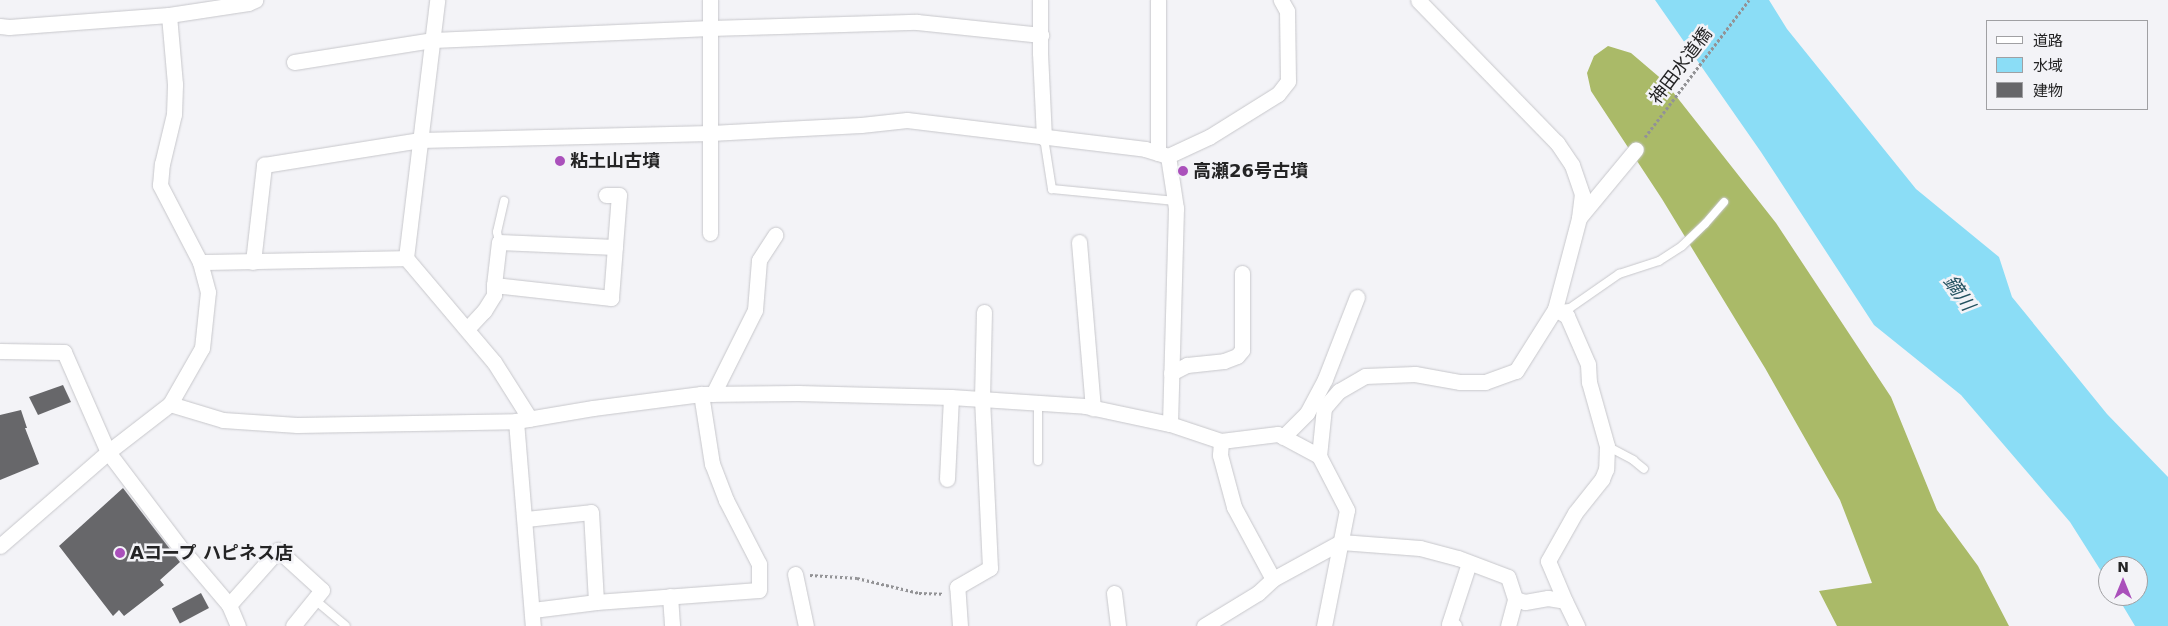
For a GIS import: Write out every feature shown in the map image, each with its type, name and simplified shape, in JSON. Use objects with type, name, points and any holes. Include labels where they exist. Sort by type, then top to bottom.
[{"type":"street","points":[[0,26],[9,27],[170,15],[248,3],[255,0]]},
{"type":"street","points":[[437,0],[406,258],[494,362],[523,420],[526,519],[533,626]]},
{"type":"street","points":[[710,0],[710,232]]},
{"type":"street","points":[[1040,0],[1044,138]]},
{"type":"street","points":[[253,262],[264,165],[420,140],[711,133],[861,125],[907,120],[1145,149],[1163,154],[1209,137],[1278,94],[1288,81],[1287,11],[1281,0]]},
{"type":"street","points":[[1324,626],[1347,510],[1319,456],[1324,408],[1339,391],[1365,376],[1416,374],[1460,382],[1485,382],[1516,372],[1555,309],[1579,218],[1582,194],[1572,165],[1557,143],[1418,0]]},
{"type":"street","points":[[1162,2],[1163,154],[1175,201],[1170,424]]},
{"type":"street","points":[[0,546],[108,452],[170,404],[202,348],[208,292],[200,262],[160,185],[162,164],[174,114],[175,84],[170,15]]},
{"type":"street","points":[[294,62],[433,40],[710,28],[917,22],[1040,35]]},
{"type":"street","points":[[1579,218],[1636,149]]},
{"type":"street","points":[[494,285],[611,298],[619,195],[606,195]]},
{"type":"street","points":[[533,610],[596,602],[759,590],[759,564],[726,500],[712,464],[707,394],[755,310],[759,260],[775,235]]},
{"type":"street","points":[[467,328],[484,311],[494,295],[499,242],[615,247]]},
{"type":"street","points":[[1079,242],[1093,408]]},
{"type":"street","points":[[200,262],[406,258]]},
{"type":"street","points":[[1171,373],[1187,365],[1224,360],[1236,356],[1242,350],[1242,273]]},
{"type":"street","points":[[1284,437],[1307,413],[1325,378],[1357,297]]},
{"type":"street","points":[[1555,309],[1566,316],[1588,364],[1589,382],[1608,446],[1606,469],[1602,480],[1575,513],[1548,561],[1577,626]]},
{"type":"street","points":[[960,626],[957,588],[990,568],[982,399],[984,312]]},
{"type":"street","points":[[0,351],[64,352],[108,452],[179,546],[229,605],[238,626]]},
{"type":"street","points":[[170,404],[223,420],[297,425],[523,420],[707,394],[798,393],[951,397],[1038,402],[1093,408],[1170,424],[1221,441],[1278,434],[1319,456]]},
{"type":"street","points":[[947,480],[951,397]]},
{"type":"street","points":[[1221,441],[1220,455],[1234,506],[1273,579]]},
{"type":"street","points":[[526,519],[591,512],[596,602]]},
{"type":"street","points":[[1204,626],[1258,593],[1273,579],[1341,542],[1420,548],[1508,577],[1515,599],[1508,626]]},
{"type":"street","points":[[229,605],[278,550],[322,590],[293,626]]},
{"type":"street","points":[[1454,626],[1449,624],[1469,563]]},
{"type":"street","points":[[795,574],[806,626]]},
{"type":"street","points":[[1114,593],[1118,626]]},
{"type":"street","points":[[670,596],[672,626]]},
{"type":"street","points":[[1515,599],[1525,602],[1548,598],[1565,601]]},
{"type":"lane","points":[[1044,138],[1052,189],[1175,201]]},
{"type":"lane","points":[[499,242],[498,232],[504,200]]},
{"type":"lane","points":[[1555,309],[1570,308],[1619,274],[1659,261],[1682,246],[1724,202]]},
{"type":"lane","points":[[1038,402],[1038,461]]},
{"type":"lane","points":[[1608,446],[1633,460],[1644,469]]},
{"type":"lane","points":[[315,600],[346,626]]},
{"type":"path","name":"神田水道橋","points":[[1636,149],[1749,0]]},
{"type":"path","points":[[795,574],[857,578],[919,594],[958,594]]},
{"type":"green space","points":[[1608,46],[1631,53],[1665,82],[1776,223],[1891,397],[1937,510],[1978,566],[2009,626],[1837,626],[1819,591],[1872,583],[1840,500],[1765,368],[1662,199],[1591,91],[1587,73],[1594,56]]},
{"type":"water","name":"鏑川","points":[[1655,0],[1769,0],[1787,29],[1916,189],[1999,257],[2012,297],[2107,414],[2168,477],[2168,626],[2135,626],[2123,606],[2148,606],[2148,556],[2098,556],[2098,566],[2070,522],[1961,395],[1874,325],[1761,152]]},
{"type":"building","points":[[63,385],[71,402],[38,415],[29,397]]},
{"type":"building","points":[[21,410],[27,428],[25,428],[39,464],[0,480],[0,415]]},
{"type":"building","name":"Aコープ ハピネス店","points":[[123,488],[180,562],[160,580],[164,585],[124,616],[119,610],[113,616],[59,546]]},
{"type":"building","points":[[201,593],[209,608],[180,624],[172,608]]},
{"type":"place","name":"粘土山古墳","points":[[560,161]]},
{"type":"place","name":"高瀬26号古墳","points":[[1183,171]]},
{"type":"place","name":"Aコープ ハピネス店","points":[[120,553]]}]
